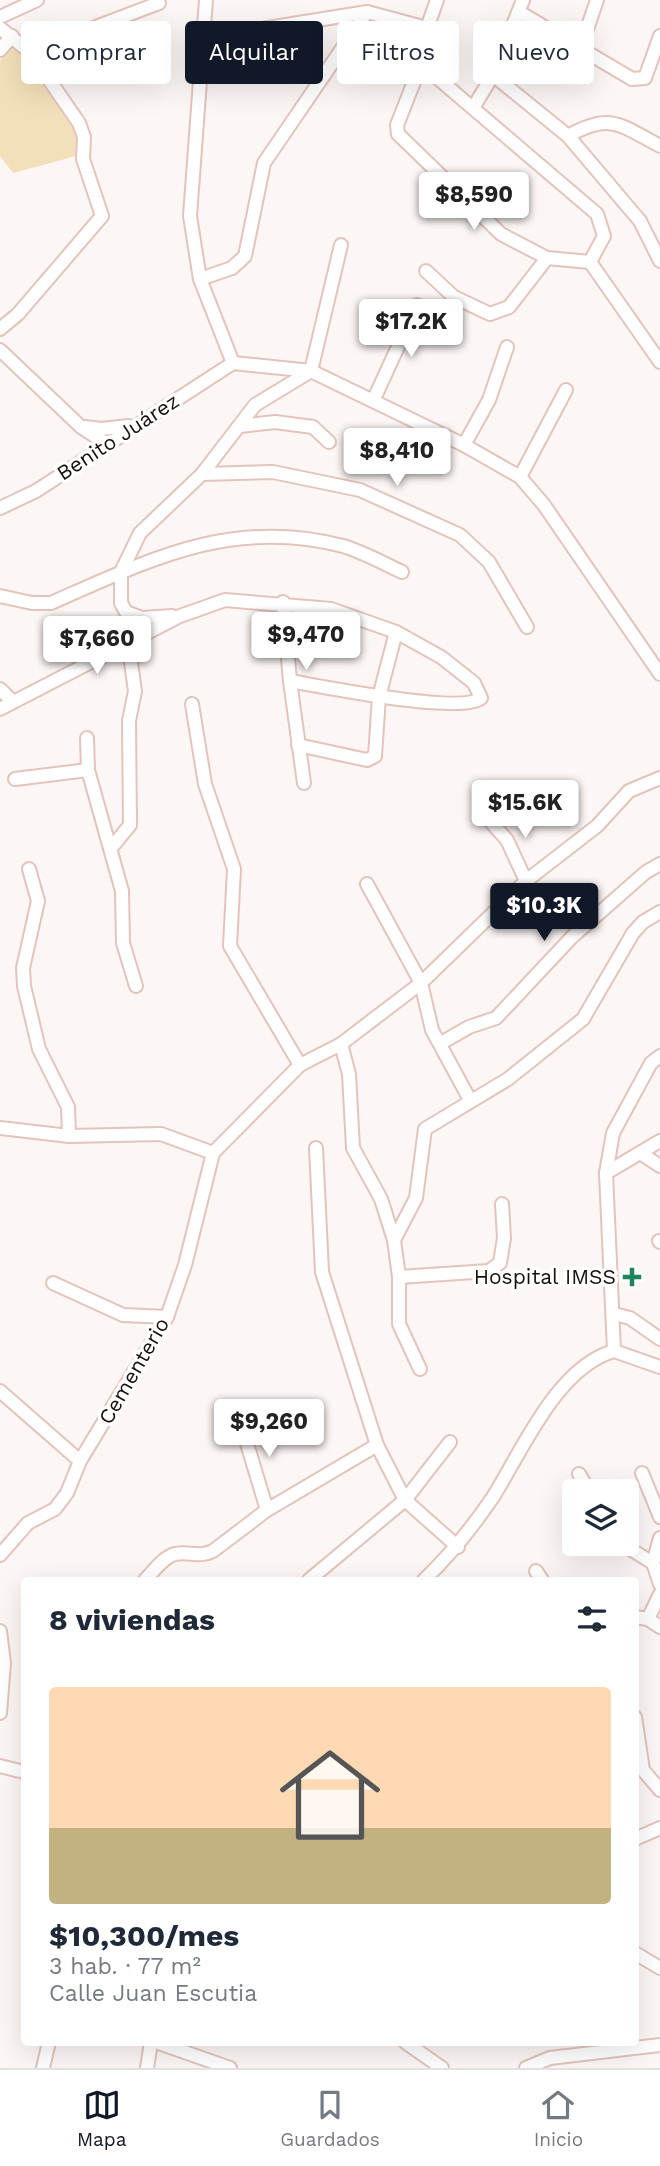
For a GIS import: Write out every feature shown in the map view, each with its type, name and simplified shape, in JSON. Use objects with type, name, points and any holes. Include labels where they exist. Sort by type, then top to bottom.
[{"type":"street","points":[[0,17],[37,0]]},
{"type":"street","points":[[205,21],[206,0]]},
{"type":"street","points":[[429,21],[437,0]]},
{"type":"street","points":[[590,21],[597,0]]},
{"type":"street","points":[[112,21],[159,3]]},
{"type":"street","points":[[521,6],[543,21]]},
{"type":"street","points":[[200,279],[232,268],[244,256],[264,163],[367,12]]},
{"type":"street","points":[[311,21],[367,12],[403,21]]},
{"type":"street","points":[[0,28],[21,44]]},
{"type":"street","points":[[0,50],[12,36]]},
{"type":"street","points":[[594,55],[638,80],[645,78],[660,36]]},
{"type":"street","points":[[0,329],[18,314],[102,216],[83,159],[84,136],[79,123],[52,84]]},
{"type":"street","points":[[201,84],[190,216],[200,279],[233,363],[311,371],[464,445],[520,477],[544,505],[660,674]]},
{"type":"street","points":[[413,84],[397,125],[398,134],[501,234],[547,258],[590,262],[660,362]]},
{"type":"street","points":[[445,84],[597,214],[604,236],[590,262]]},
{"type":"street","points":[[473,108],[488,84]]},
{"type":"street","points":[[504,84],[568,136],[640,221],[660,261]]},
{"type":"street","points":[[568,136],[588,125],[614,121],[660,146]]},
{"type":"street","points":[[180,616],[142,618],[126,612],[121,603],[121,572],[140,533],[202,474],[255,405],[311,371],[341,245]]},
{"type":"street","points":[[426,271],[454,297],[490,314],[509,307],[547,258]]},
{"type":"street","points":[[374,400],[417,305]]},
{"type":"street","points":[[464,445],[489,400],[507,347]]},
{"type":"street","points":[[0,350],[81,427],[107,444]]},
{"type":"street","name":"Benito Juárez","points":[[0,508],[36,491],[233,363]]},
{"type":"street","points":[[520,477],[566,390]]},
{"type":"street","points":[[240,426],[275,422],[313,427],[329,442]]},
{"type":"street","points":[[81,427],[101,429],[136,425]]},
{"type":"street","points":[[202,474],[273,472],[360,490],[460,536],[489,562],[527,627]]},
{"type":"street","points":[[0,596],[32,603],[51,603],[187,547],[258,534],[343,547],[402,572]]},
{"type":"street","points":[[0,709],[128,641],[180,616],[225,600],[284,602],[331,609],[397,632],[441,657],[474,683],[481,698],[468,704],[379,697],[290,681]]},
{"type":"street","points":[[284,602],[290,681],[304,783]]},
{"type":"street","points":[[298,745],[372,760],[375,756],[379,697],[397,632]]},
{"type":"street","points":[[112,847],[130,825],[129,721],[135,691],[128,641]]},
{"type":"street","points":[[0,688],[13,702]]},
{"type":"street","points":[[192,704],[205,784],[234,869],[230,946],[300,1065]]},
{"type":"street","points":[[86,738],[88,770],[112,847],[122,891],[123,943],[136,986]]},
{"type":"street","points":[[15,779],[88,770]]},
{"type":"street","points":[[0,1128],[69,1136],[161,1134],[213,1153],[300,1065],[341,1044],[421,983],[526,881],[597,826],[629,791],[660,778]]},
{"type":"street","points":[[490,821],[507,840],[526,881]]},
{"type":"street","points":[[442,1042],[469,1027],[496,1018],[572,937],[660,864]]},
{"type":"street","points":[[29,869],[38,901],[23,968],[24,986],[39,1049],[68,1107],[69,1136]]},
{"type":"street","points":[[367,884],[421,983],[432,1030],[442,1042],[470,1100]]},
{"type":"street","points":[[394,1240],[416,1198],[425,1129],[508,1079],[583,1019],[633,933],[643,922],[660,912]]},
{"type":"street","points":[[341,1044],[349,1074],[353,1148],[381,1199],[394,1240],[399,1277],[399,1324],[420,1369]]},
{"type":"street","points":[[614,1351],[606,1173],[613,1133],[652,1063],[660,1056]]},
{"type":"street","points":[[606,1173],[660,1141]]},
{"type":"street","points":[[316,1148],[322,1272],[377,1444],[405,1500],[458,1547]]},
{"type":"street","name":"Cementerio","points":[[0,1555],[28,1523],[55,1509],[67,1493],[80,1461],[167,1317],[185,1265],[213,1153]]},
{"type":"street","points":[[642,1154],[660,1166]]},
{"type":"street","points":[[399,1277],[488,1270],[500,1263],[504,1238],[502,1204]]},
{"type":"street","points":[[53,1283],[122,1315],[167,1317]]},
{"type":"street","points":[[614,1314],[630,1318],[660,1339]]},
{"type":"street","points":[[427,1577],[458,1547],[493,1496],[540,1417],[571,1380],[603,1354],[614,1351],[660,1367]]},
{"type":"street","points":[[0,1391],[80,1461]]},
{"type":"street","points":[[239,1417],[267,1510]]},
{"type":"street","points":[[313,1577],[405,1500],[450,1441]]},
{"type":"street","points":[[148,1577],[167,1558],[176,1554],[205,1555],[267,1510],[377,1444]]},
{"type":"street","points":[[642,1473],[660,1517]]},
{"type":"street","points":[[579,1475],[582,1479]]},
{"type":"street","points":[[660,1538],[653,1563],[660,1584]]},
{"type":"street","points":[[639,1554],[653,1563]]},
{"type":"street","points":[[660,1594],[642,1618],[660,1627]]},
{"type":"street","points":[[0,1632],[4,1663],[0,1713]]},
{"type":"street","points":[[639,1744],[643,1770],[660,1790]]},
{"type":"street","points":[[0,1766],[21,1771]]},
{"type":"street","points":[[639,1837],[660,1828]]},
{"type":"street","points":[[639,1955],[660,1968]]},
{"type":"street","points":[[526,2068],[550,2058],[660,2045]]},
{"type":"street","points":[[43,2068],[48,2046]]},
{"type":"street","points":[[147,2068],[153,2046]]},
{"type":"street","points":[[166,2046],[230,2068]]},
{"type":"street","points":[[411,2046],[442,2068]]},
{"type":"shaded area","points":[[13,48],[21,53],[21,84],[45,84],[78,130],[76,156],[13,173],[0,156],[0,60]]},
{"type":"place","name":"Hospital IMSS","points":[[632,1277]]}]
